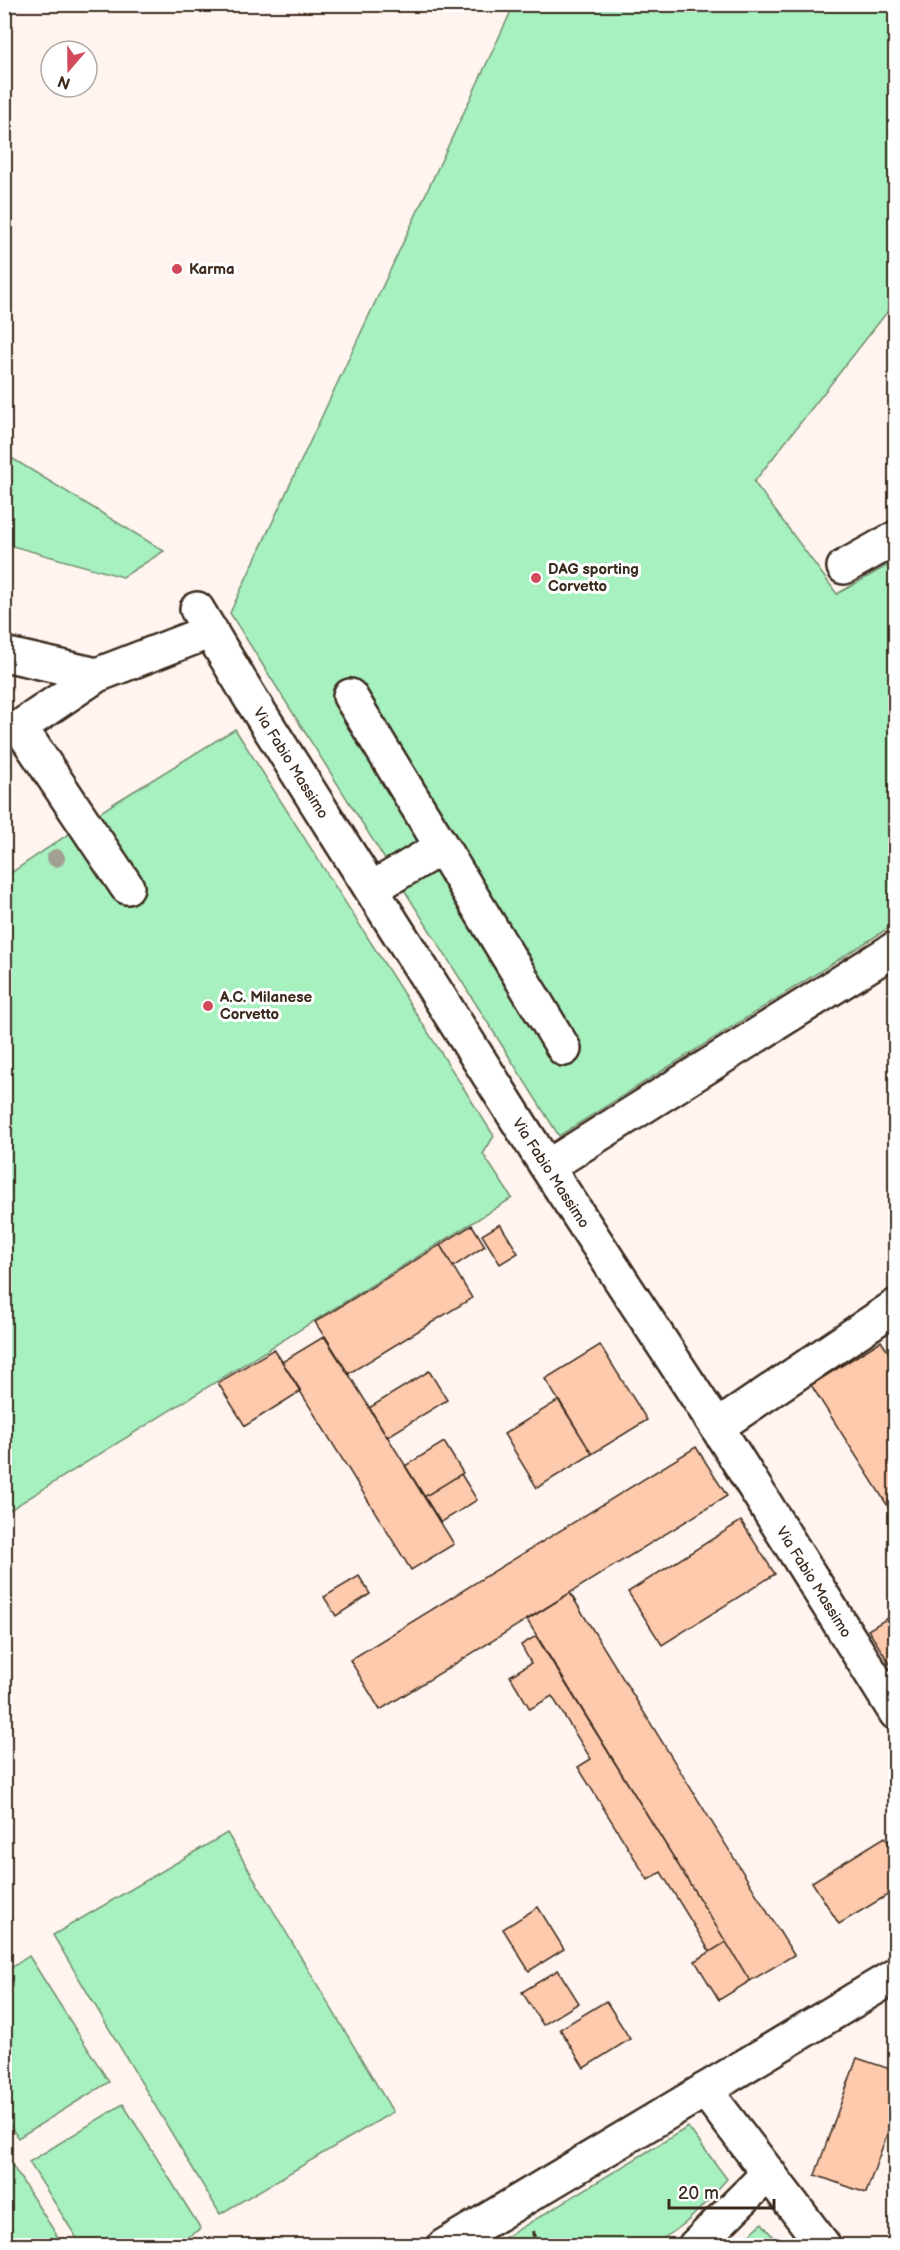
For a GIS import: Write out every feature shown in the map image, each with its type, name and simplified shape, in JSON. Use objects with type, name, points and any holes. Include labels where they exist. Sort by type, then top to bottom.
[{"type":"main road","points":[[844,567],[896,538]]},
{"type":"main road","name":"Via Fabio Massimo","points":[[97,675],[208,614],[250,699],[547,1167],[717,1427],[896,1713]]},
{"type":"main road","points":[[4,654],[97,675]]},
{"type":"main road","points":[[97,675],[20,727],[128,887]]},
{"type":"main road","points":[[350,696],[564,1049]]},
{"type":"main road","points":[[371,889],[442,848]]},
{"type":"main road","points":[[547,1167],[896,948]]},
{"type":"main road","points":[[717,1427],[896,1306]]},
{"type":"main road","points":[[444,2246],[896,1975]]},
{"type":"main road","points":[[705,2090],[824,2246]]},
{"type":"main road","points":[[694,2246],[769,2174]]},
{"type":"green space","name":"DAG sporting Corvetto","points":[[514,5],[895,5],[895,302],[754,482],[837,594],[895,561],[895,924],[559,1136],[230,613]]},
{"type":"green space","points":[[4,454],[164,551],[123,577],[5,544]]},
{"type":"green space","name":"A.C. Milanese Corvetto","points":[[235,729],[494,1136],[483,1154],[512,1198],[5,1513],[5,877],[113,804]]},
{"type":"green space","points":[[227,1833],[393,2112],[220,2214],[53,1935]]},
{"type":"green space","points":[[29,1956],[109,2082],[18,2138],[5,2118],[5,1972]]},
{"type":"green space","points":[[123,2104],[201,2229],[175,2245],[81,2245],[29,2162]]},
{"type":"green space","points":[[688,2127],[727,2179],[690,2219],[669,2235],[644,2246],[493,2245]]},
{"type":"green space","points":[[5,2154],[63,2245],[5,2245]]},
{"type":"green space","points":[[762,2223],[779,2245],[739,2245]]},
{"type":"building","points":[[500,1224],[518,1253],[500,1264],[482,1235]]},
{"type":"building","points":[[472,1225],[485,1246],[453,1267],[440,1245]]},
{"type":"building","points":[[440,1245],[472,1298],[348,1374],[315,1322]]},
{"type":"building","points":[[325,1336],[454,1544],[411,1570],[282,1362]]},
{"type":"building","points":[[881,1341],[896,1364],[896,1519],[811,1385]]},
{"type":"building","points":[[600,1345],[647,1420],[592,1454],[545,1379]]},
{"type":"building","points":[[274,1349],[301,1391],[245,1426],[218,1383]]},
{"type":"building","points":[[429,1371],[447,1400],[387,1437],[369,1408]]},
{"type":"building","points":[[559,1400],[592,1454],[537,1488],[504,1434]]},
{"type":"building","points":[[444,1442],[463,1473],[424,1497],[405,1466]]},
{"type":"building","points":[[696,1447],[727,1496],[380,1710],[350,1660]]},
{"type":"building","points":[[461,1474],[477,1500],[440,1523],[424,1497]]},
{"type":"building","points":[[741,1521],[775,1574],[662,1645],[628,1592]]},
{"type":"building","points":[[359,1576],[370,1594],[336,1616],[324,1597]]},
{"type":"building","points":[[570,1593],[794,1955],[750,1981],[527,1620]]},
{"type":"building","points":[[896,1613],[896,1660],[890,1664],[868,1630]]},
{"type":"building","points":[[536,1636],[726,1942],[710,1952],[661,1872],[648,1880],[578,1767],[591,1759],[552,1696],[530,1709],[510,1676],[531,1663],[521,1645]]},
{"type":"building","points":[[885,1837],[896,1853],[896,1890],[839,1924],[812,1882]]},
{"type":"building","points":[[538,1907],[564,1949],[529,1971],[503,1929]]},
{"type":"building","points":[[726,1942],[750,1981],[719,2000],[695,1961]]},
{"type":"building","points":[[558,1970],[579,2003],[543,2025],[522,1992]]},
{"type":"building","points":[[606,2001],[630,2039],[584,2068],[560,2029]]},
{"type":"building","points":[[857,2058],[896,2071],[896,2109],[866,2193],[815,2175]]},
{"type":"place","name":"Karma","points":[[177,269]]},
{"type":"place","name":"DAG sporting Corvetto","points":[[536,578]]},
{"type":"place","name":"A.C. Milanese Corvetto","points":[[208,1006]]}]
